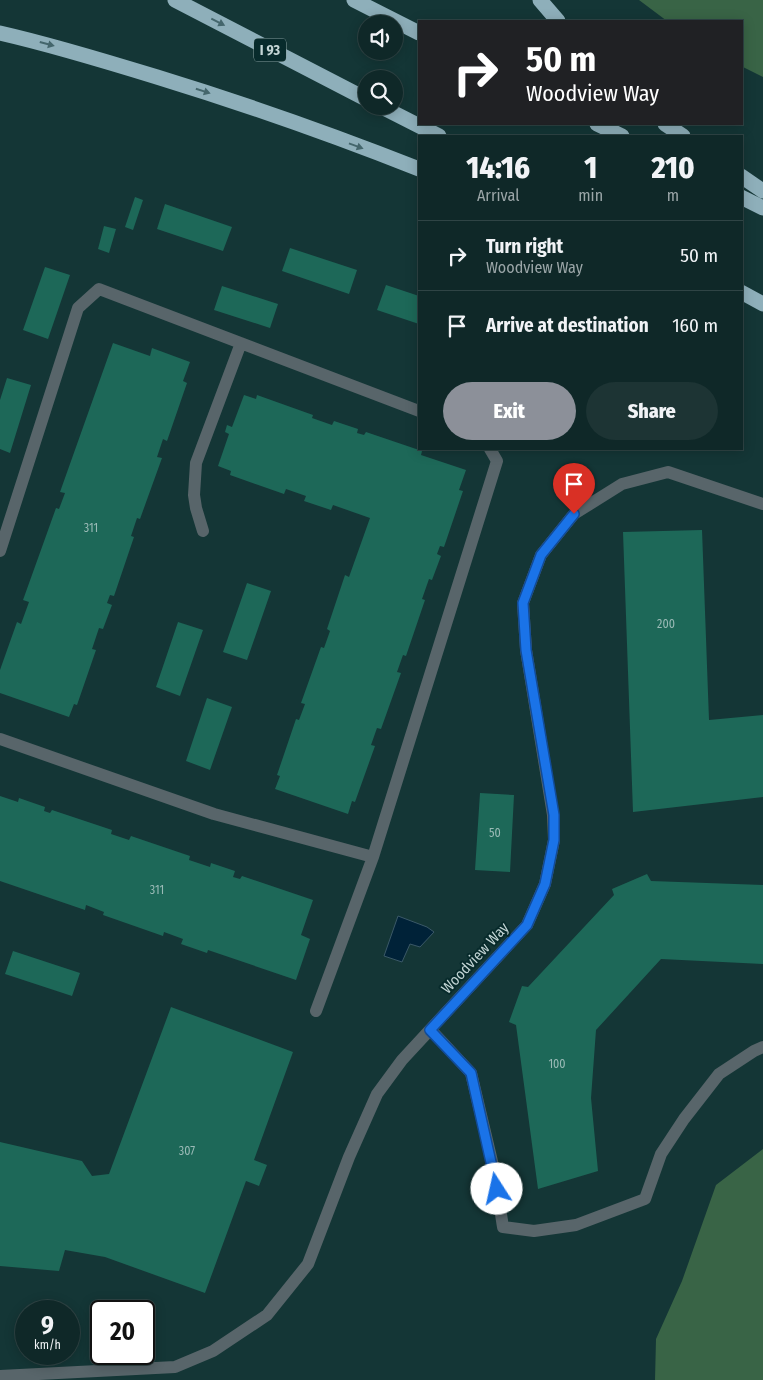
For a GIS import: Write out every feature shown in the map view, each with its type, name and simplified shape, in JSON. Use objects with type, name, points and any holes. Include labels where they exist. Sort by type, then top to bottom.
[{"type":"highway","name":"I 93","points":[[175,0],[358,95]]},
{"type":"highway","points":[[354,0],[418,32]]},
{"type":"highway","points":[[540,0],[557,20]]},
{"type":"highway","points":[[0,33],[76,52],[207,92],[418,169]]},
{"type":"highway","points":[[398,115],[437,135]]},
{"type":"highway","points":[[599,125],[620,135]]},
{"type":"highway","points":[[666,125],[682,135]]},
{"type":"highway","points":[[743,177],[763,191]]},
{"type":"highway","points":[[743,198],[763,208]]},
{"type":"lane","points":[[0,551],[78,308],[99,289],[418,411]]},
{"type":"lane","points":[[204,531],[196,508],[194,495],[196,463],[241,343]]},
{"type":"lane","points":[[316,1012],[373,857],[497,461],[491,450]]},
{"type":"lane","name":"Woodview Way","points":[[0,1376],[175,1367],[213,1351],[267,1315],[308,1264],[349,1157],[377,1094],[402,1060],[527,925],[545,884],[554,840],[554,815],[526,650],[523,603],[541,555],[574,514],[622,484],[668,472],[763,504]]},
{"type":"lane","points":[[0,739],[214,814],[373,857]]},
{"type":"lane","points":[[430,1030],[471,1073],[494,1170],[503,1227],[534,1231],[576,1225],[646,1199],[661,1154],[707,1089],[719,1074],[763,1047]]},
{"type":"green space","points":[[639,0],[763,0],[763,77],[743,67],[743,20],[666,20]]},
{"type":"green space","points":[[763,1149],[763,1380],[655,1380],[656,1339],[682,1281],[716,1185]]},
{"type":"water","points":[[398,916],[427,927],[434,932],[420,947],[410,944],[402,962],[384,956]]},
{"type":"building","points":[[135,197],[143,200],[133,230],[125,227]]},
{"type":"building","points":[[165,204],[232,227],[223,251],[157,229]]},
{"type":"building","points":[[104,226],[116,229],[109,253],[98,249]]},
{"type":"building","points":[[290,248],[357,270],[349,294],[282,271]]},
{"type":"building","points":[[45,267],[70,275],[48,339],[23,330]]},
{"type":"building","points":[[386,285],[418,296],[418,324],[377,310]]},
{"type":"building","points":[[222,286],[278,304],[270,328],[214,310]]},
{"type":"building","points":[[113,343],[150,356],[152,348],[190,362],[183,381],[187,383],[167,441],[163,439],[157,457],[162,458],[140,519],[137,518],[131,536],[134,537],[114,596],[110,595],[107,603],[112,605],[103,629],[99,628],[92,649],[96,650],[77,705],[74,704],[69,717],[0,693],[0,670],[17,622],[21,624],[29,602],[23,600],[56,508],[59,509],[65,493],[60,492]]},
{"type":"building","points":[[7,378],[31,385],[10,453],[0,449],[0,400]]},
{"type":"building","points":[[244,395],[256,399],[257,395],[313,415],[312,418],[332,425],[334,421],[358,429],[357,433],[364,435],[366,432],[422,451],[421,455],[466,470],[459,490],[463,491],[444,547],[440,546],[437,554],[441,556],[432,580],[429,579],[422,599],[425,600],[406,656],[403,655],[397,672],[401,673],[381,729],[377,728],[371,745],[375,746],[355,802],[352,801],[348,814],[275,789],[280,776],[277,775],[296,719],[299,720],[305,704],[301,703],[321,647],[324,648],[330,631],[327,629],[345,575],[349,577],[370,518],[333,505],[331,510],[304,501],[306,496],[286,489],[284,494],[230,475],[231,471],[218,466],[229,434],[225,432],[227,425],[232,427]]},
{"type":"building","points":[[702,530],[709,720],[763,715],[763,797],[633,812],[623,532]]},
{"type":"building","points":[[247,583],[271,591],[247,660],[223,652]]},
{"type":"building","points":[[178,622],[203,630],[180,696],[156,687]]},
{"type":"building","points":[[207,698],[232,707],[210,770],[186,761]]},
{"type":"building","points":[[480,793],[514,795],[510,872],[475,870]]},
{"type":"building","points":[[0,796],[18,802],[19,798],[45,807],[44,811],[50,813],[52,810],[112,830],[111,834],[129,840],[131,836],[190,856],[189,860],[210,867],[211,863],[235,871],[233,877],[240,879],[242,876],[313,900],[301,935],[310,939],[296,980],[208,950],[207,953],[181,944],[183,939],[164,932],[163,936],[103,915],[104,912],[86,905],[85,910],[0,881]]},
{"type":"building","points":[[647,874],[651,881],[763,885],[763,964],[661,959],[596,1030],[591,1098],[598,1171],[538,1189],[516,1025],[509,1022],[522,986],[528,987],[614,895],[612,889]]},
{"type":"building","points":[[13,951],[80,973],[72,996],[5,974]]},
{"type":"building","points":[[171,1007],[293,1052],[254,1160],[267,1165],[259,1186],[246,1181],[205,1293],[105,1257],[65,1250],[59,1271],[0,1266],[0,1142],[82,1161],[92,1176],[109,1174]]},
{"type":"route","points":[[497,1189],[471,1073],[430,1030],[527,925],[545,884],[554,840],[554,815],[526,650],[523,603],[541,555],[574,514]]}]
